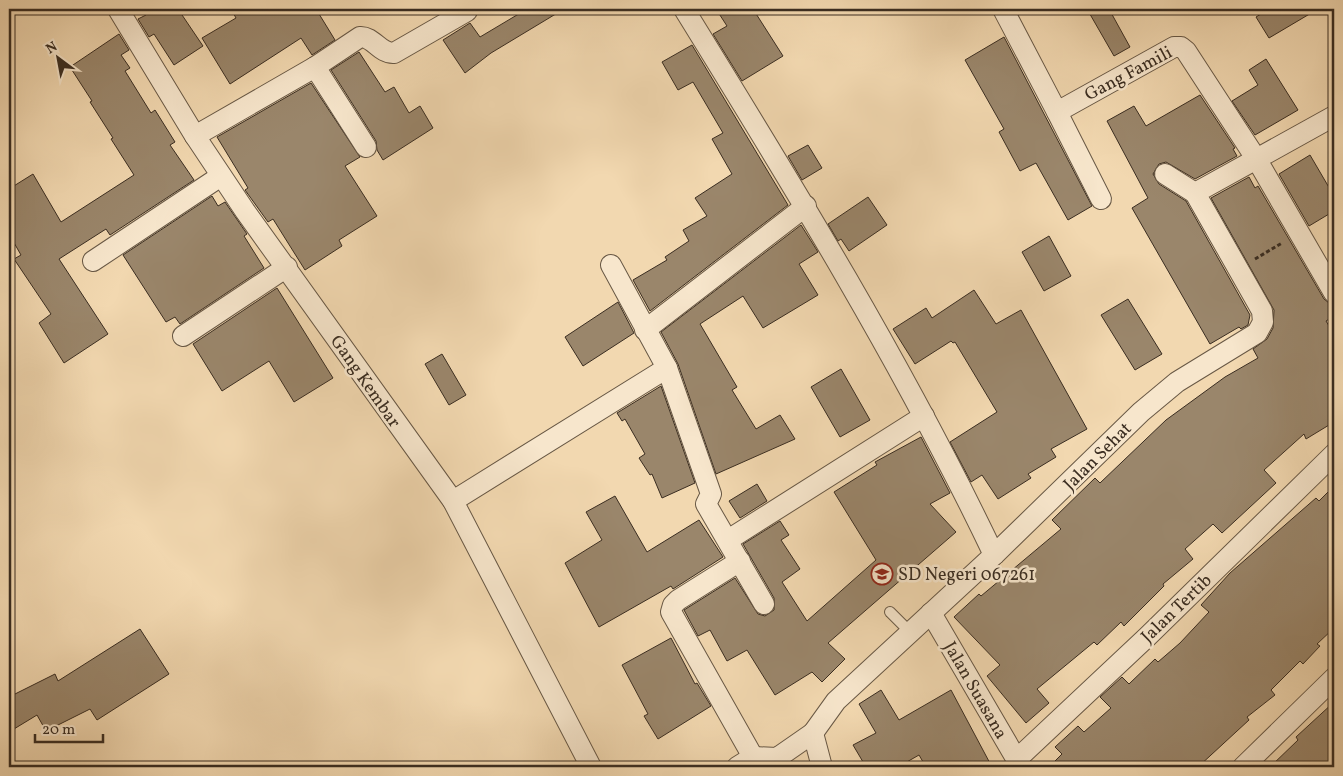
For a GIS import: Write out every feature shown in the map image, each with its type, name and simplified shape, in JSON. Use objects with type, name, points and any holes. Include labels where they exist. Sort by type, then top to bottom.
[{"type":"street","name":"Gang Kembar","points":[[118,9],[221,176],[287,267],[367,384],[453,501],[591,767]]},
{"type":"street","points":[[684,9],[806,206],[924,416],[959,482],[994,555]]},
{"type":"street","points":[[1003,9],[1101,199]]},
{"type":"street","points":[[195,136],[316,67],[362,36],[388,53],[394,53],[467,11]]},
{"type":"street","name":"Gang Famili","points":[[1057,112],[1174,46],[1181,47],[1257,160],[1334,293]]},
{"type":"street","points":[[316,67],[366,147]]},
{"type":"street","points":[[1165,174],[1195,193],[1334,116]]},
{"type":"street","points":[[93,261],[221,176]]},
{"type":"street","name":"Jalan Sehat","points":[[754,764],[776,758],[796,747],[813,733],[836,701],[994,555],[1141,412],[1177,382],[1257,333],[1263,322],[1262,311],[1195,193]]},
{"type":"street","points":[[645,330],[806,206]]},
{"type":"street","points":[[611,265],[667,368],[711,494],[706,504],[764,604]]},
{"type":"street","points":[[183,336],[287,267]]},
{"type":"street","points":[[453,501],[667,368]]},
{"type":"street","points":[[728,540],[924,416]]},
{"type":"street","name":"Jalan Tertib","points":[[1018,764],[1334,454]]},
{"type":"street","points":[[740,561],[678,600],[673,605],[671,612],[754,764]]},
{"type":"street","name":"Jalan Suasana","points":[[931,613],[1018,764]]},
{"type":"street","points":[[1243,767],[1334,678]]},
{"type":"street","points":[[813,733],[822,767]]},
{"type":"lane","points":[[890,612],[910,632]]},
{"type":"path","points":[[1238,269],[1299,233]]},
{"type":"building","points":[[142,9],[178,9],[203,46],[174,65],[154,34],[149,37],[138,19],[146,15]]},
{"type":"building","points":[[231,9],[316,9],[335,40],[312,55],[301,38],[230,84],[202,38],[236,18]]},
{"type":"building","points":[[527,9],[564,9],[491,53],[465,73],[443,40],[470,23],[480,37]]},
{"type":"building","points":[[716,9],[753,9],[783,56],[742,81],[713,34],[727,26]]},
{"type":"building","points":[[1087,9],[1109,9],[1130,47],[1114,56]]},
{"type":"building","points":[[1269,9],[1318,9],[1269,38],[1256,17]]},
{"type":"building","points":[[119,34],[129,50],[121,55],[130,68],[125,71],[151,113],[155,110],[175,142],[170,145],[194,180],[110,235],[106,229],[59,259],[108,334],[64,363],[39,323],[51,314],[14,259],[21,255],[9,234],[9,189],[33,174],[61,222],[134,175],[90,102],[92,101],[70,67]]},
{"type":"building","points":[[1004,37],[1092,206],[1068,220],[1036,163],[1020,171],[999,132],[1004,129],[965,60]]},
{"type":"building","points":[[692,45],[788,205],[650,311],[633,280],[667,260],[665,257],[689,241],[683,230],[707,216],[695,198],[732,174],[712,139],[723,133],[693,82],[678,90],[662,62]]},
{"type":"building","points":[[359,52],[385,92],[394,87],[409,113],[420,106],[433,128],[383,160],[377,150],[376,141],[331,70]]},
{"type":"building","points":[[1266,59],[1298,110],[1255,135],[1232,101],[1258,85],[1249,70]]},
{"type":"building","points":[[311,83],[360,157],[345,166],[377,216],[339,240],[342,246],[305,270],[273,219],[268,222],[245,190],[248,188],[217,137]]},
{"type":"building","points":[[1200,95],[1235,148],[1233,149],[1237,156],[1195,179],[1166,162],[1159,164],[1153,174],[1159,184],[1186,201],[1250,315],[1248,325],[1241,329],[1239,327],[1210,344],[1132,208],[1148,198],[1107,121],[1134,106],[1146,126]]},
{"type":"building","points":[[808,145],[822,168],[802,180],[788,156]]},
{"type":"building","points":[[1310,155],[1334,196],[1334,211],[1309,226],[1279,174]]},
{"type":"building","points":[[1249,177],[1255,188],[1258,186],[1324,299],[1334,307],[1334,316],[1326,321],[1334,334],[1334,422],[1306,439],[1304,434],[1264,470],[1276,483],[1222,533],[1213,524],[1185,549],[1193,559],[1163,584],[1164,586],[1124,626],[1121,622],[1097,645],[1094,642],[1037,689],[1049,703],[1026,723],[987,676],[1000,665],[954,617],[979,594],[981,596],[1061,529],[1052,520],[1095,478],[1100,483],[1166,420],[1225,377],[1258,358],[1253,349],[1267,339],[1273,328],[1274,310],[1211,198]]},
{"type":"building","points":[[212,196],[218,206],[225,202],[247,234],[244,236],[264,268],[180,324],[175,317],[166,322],[123,255]]},
{"type":"building","points":[[868,197],[887,225],[849,251],[841,239],[838,241],[828,224]]},
{"type":"building","points":[[801,225],[818,252],[799,264],[818,295],[763,328],[743,296],[700,324],[737,387],[732,390],[756,429],[780,415],[795,439],[716,474],[678,364],[661,332]]},
{"type":"building","points":[[1049,236],[1071,276],[1044,291],[1022,252]]},
{"type":"building","points":[[277,288],[333,378],[294,402],[269,361],[222,391],[193,344]]},
{"type":"building","points":[[974,290],[996,324],[1021,310],[1087,429],[1051,449],[1056,457],[1028,474],[1031,478],[998,499],[982,475],[971,482],[950,442],[997,412],[955,342],[951,341],[915,364],[893,329],[926,308],[932,318]]},
{"type":"building","points":[[1128,299],[1162,354],[1135,370],[1101,315]]},
{"type":"building","points":[[618,302],[634,333],[583,366],[565,337]]},
{"type":"building","points":[[442,354],[466,395],[449,405],[425,364]]},
{"type":"building","points":[[841,369],[870,420],[840,437],[811,387]]},
{"type":"building","points":[[661,386],[695,483],[662,498],[652,474],[650,475],[639,458],[645,454],[625,419],[622,421],[617,413]]},
{"type":"building","points":[[921,437],[950,493],[930,504],[956,532],[828,643],[845,659],[822,682],[812,672],[775,695],[747,650],[727,661],[710,630],[698,636],[684,610],[735,578],[758,614],[765,616],[774,610],[774,598],[743,544],[780,521],[789,535],[781,540],[800,569],[782,582],[807,621],[876,560],[834,492],[877,465],[875,462]]},
{"type":"building","points":[[757,484],[767,501],[740,518],[729,501]]},
{"type":"building","points":[[1334,486],[1334,628],[1317,644],[1320,646],[1303,664],[1300,661],[1271,690],[1275,695],[1247,717],[1249,720],[1198,767],[1049,767],[1062,754],[1055,747],[1078,726],[1084,732],[1111,708],[1100,697],[1122,677],[1129,684],[1155,659],[1158,662],[1180,643],[1209,612],[1201,605],[1230,573],[1316,498],[1319,501]]},
{"type":"building","points":[[615,496],[647,552],[699,520],[723,557],[673,589],[671,586],[599,627],[565,563],[602,540],[586,512]]},
{"type":"building","points":[[140,629],[169,674],[97,720],[90,709],[46,731],[37,715],[9,732],[9,697],[55,674],[58,681]]},
{"type":"building","points":[[671,638],[695,684],[697,683],[711,706],[658,739],[644,716],[648,714],[622,665]]},
{"type":"building","points":[[881,690],[899,720],[951,690],[992,767],[926,767],[919,755],[898,767],[866,767],[853,745],[876,733],[859,704]]},
{"type":"building","points":[[1334,702],[1334,767],[1270,767],[1298,740],[1296,737]]},
{"type":"place","name":"SD Negeri 067261","points":[[882,574]]}]
